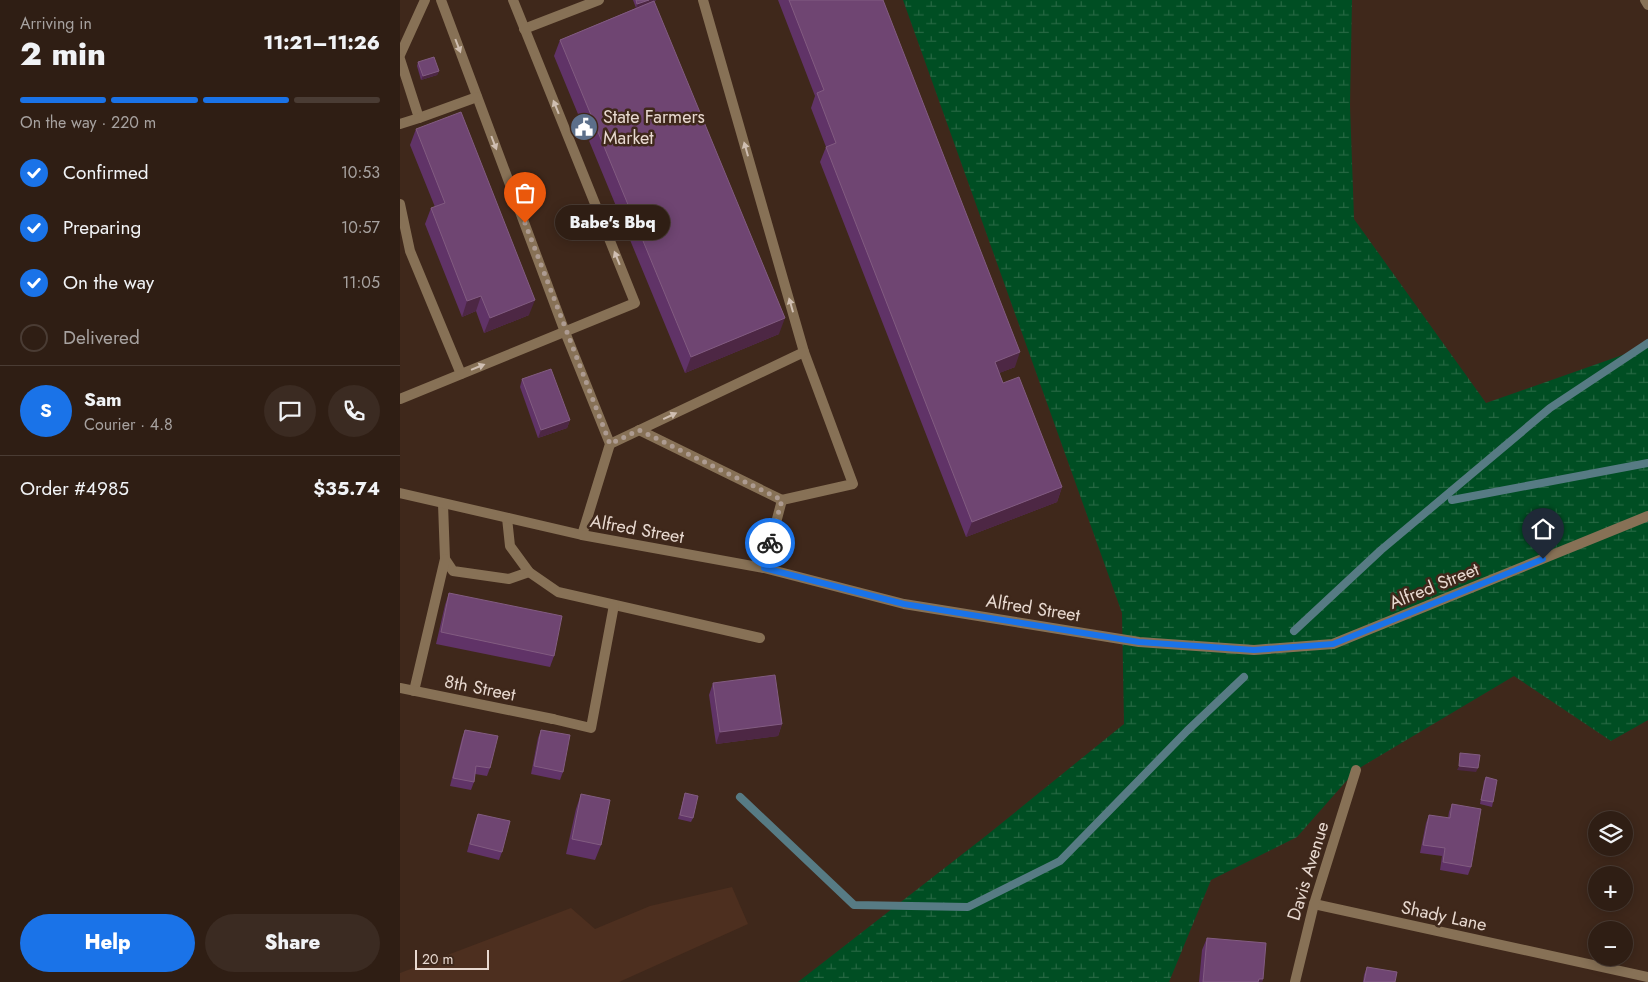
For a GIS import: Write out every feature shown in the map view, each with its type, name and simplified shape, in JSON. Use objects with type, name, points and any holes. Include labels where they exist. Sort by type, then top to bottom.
[{"type":"street","points":[[400,55],[425,0]]},
{"type":"street","points":[[441,0],[565,332],[610,444],[582,535]]},
{"type":"street","points":[[400,399],[635,303],[513,0]]},
{"type":"street","points":[[524,29],[600,0]]},
{"type":"street","points":[[639,430],[782,500],[852,484],[804,352],[703,0]]},
{"type":"street","points":[[1645,0],[1648,5]]},
{"type":"street","points":[[400,59],[419,118]]},
{"type":"street","points":[[400,124],[477,97]]},
{"type":"street","points":[[400,204],[410,251],[461,374]]},
{"type":"street","points":[[610,444],[804,352]]},
{"type":"street","name":"Alfred Street","points":[[400,493],[582,535],[764,568],[904,604],[1139,642],[1254,650],[1333,644],[1648,516]]},
{"type":"street","points":[[764,568],[782,500]]},
{"type":"street","points":[[414,691],[445,559],[443,504]]},
{"type":"street","points":[[507,518],[510,546],[529,572],[558,592],[760,638]]},
{"type":"street","points":[[445,559],[453,571],[475,576],[509,579],[529,572]]},
{"type":"street","name":"8th Street","points":[[400,688],[591,728],[614,605]]},
{"type":"street","name":"Davis Avenue","points":[[1295,982],[1314,904],[1356,770]]},
{"type":"street","name":"Shady Lane","points":[[1314,904],[1648,977]]},
{"type":"shaded area","points":[[732,887],[748,924],[619,982],[400,982],[400,973],[571,908],[595,929],[650,906]]},
{"type":"green space","points":[[903,0],[1352,0],[1350,105],[1354,219],[1486,403],[1648,346],[1648,720],[1611,741],[1514,676],[1356,770],[1297,837],[1211,880],[1169,982],[798,982],[987,835],[1124,724],[1122,613]]},
{"type":"building","points":[[636,0],[649,0],[637,4]]},
{"type":"building","points":[[789,0],[883,0],[1020,352],[995,362],[1003,383],[1019,377],[1062,487],[972,522],[826,147],[836,143],[817,93],[824,90]]},
{"type":"building","points":[[654,1],[785,318],[691,357],[560,40]]},
{"type":"building","points":[[434,57],[439,71],[423,76],[418,62]]},
{"type":"building","points":[[461,112],[535,300],[490,318],[481,296],[467,301],[431,208],[445,203],[416,129]]},
{"type":"building","points":[[551,369],[570,420],[541,430],[522,379]]},
{"type":"building","points":[[449,593],[562,616],[554,656],[441,632]]},
{"type":"building","points":[[775,675],[782,724],[720,732],[713,683]]},
{"type":"building","points":[[465,730],[498,736],[490,768],[476,766],[474,782],[453,778]]},
{"type":"building","points":[[541,730],[570,735],[563,772],[534,766]]},
{"type":"building","points":[[1460,753],[1480,755],[1478,768],[1459,766]]},
{"type":"building","points":[[1486,777],[1497,780],[1493,802],[1481,800]]},
{"type":"building","points":[[685,793],[698,796],[693,818],[680,815]]},
{"type":"building","points":[[581,794],[610,800],[601,845],[572,839]]},
{"type":"building","points":[[1452,804],[1481,809],[1471,867],[1443,862],[1445,848],[1423,845],[1429,815],[1450,818]]},
{"type":"building","points":[[478,814],[510,821],[502,852],[470,844]]},
{"type":"building","points":[[1207,938],[1266,943],[1263,979],[1259,979],[1258,982],[1203,982]]},
{"type":"building","points":[[1367,967],[1397,972],[1395,982],[1364,982]]},
{"type":"waterway","points":[[1294,631],[1381,550],[1550,408],[1648,343]]},
{"type":"waterway","points":[[1452,500],[1648,463]]},
{"type":"waterway","points":[[740,797],[854,905],[968,907],[1060,861],[1187,731],[1244,677]]},
{"type":"way so far","points":[[525,223],[565,332],[610,444],[639,430],[782,500],[770,543]]},
{"type":"place","name":"State Farmers Market","points":[[584,127]]},
{"type":"place","name":"Babe's Bbq","points":[[525,223]]},
{"type":"route","points":[[770,543],[764,568],[904,604],[1139,642],[1254,650],[1333,644],[1543,559]]}]
